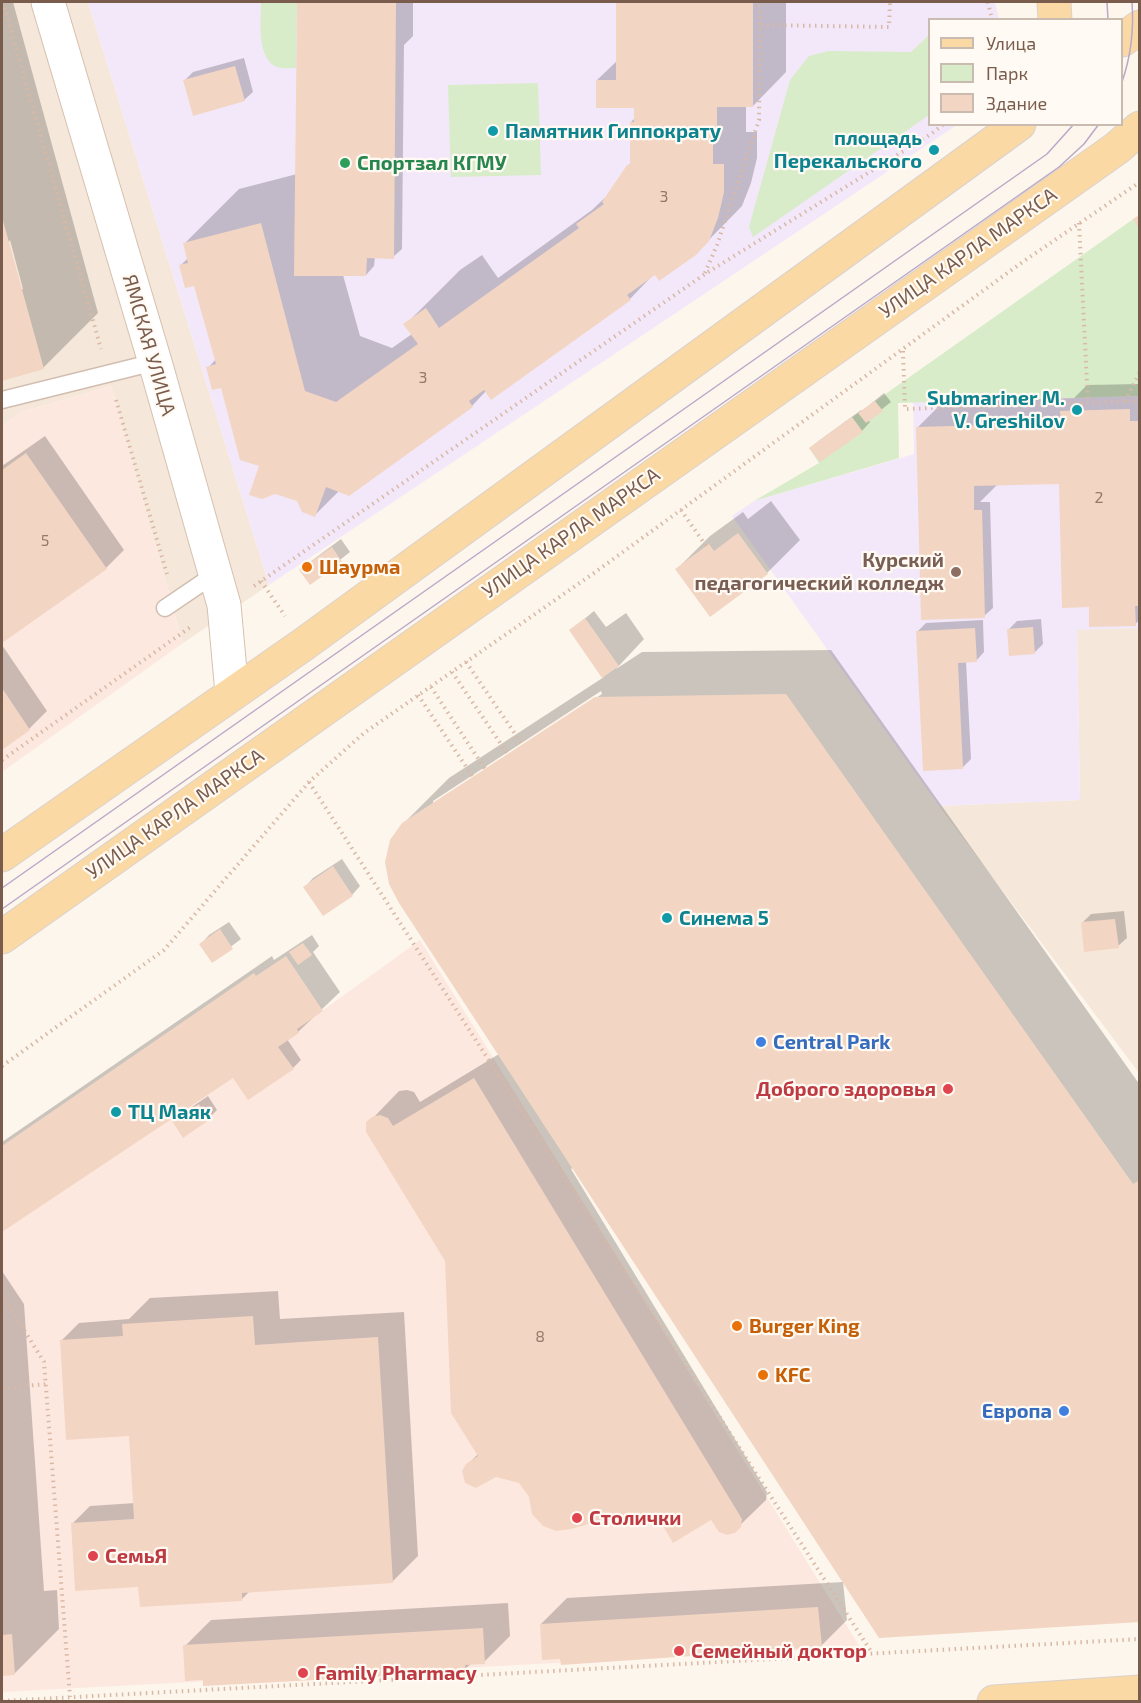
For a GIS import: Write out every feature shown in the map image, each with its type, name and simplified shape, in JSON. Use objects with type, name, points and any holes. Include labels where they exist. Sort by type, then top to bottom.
[{"type":"main road","name":"ЯМСКАЯ УЛИЦА","points":[[48,2],[220,590],[232,693]]},
{"type":"main road","points":[[1054,2],[1055,18]]},
{"type":"main road","points":[[1123,39],[1140,27]]},
{"type":"main road","name":"УЛИЦА КАРЛА МАРКСА","points":[[2,937],[1128,138],[1140,120]]},
{"type":"main road","points":[[2,855],[324,630],[1018,126]]},
{"type":"main road","points":[[994,1701],[1140,1692]]},
{"type":"lane","points":[[2,400],[155,362]]},
{"type":"lane","points":[[165,608],[220,590]]},
{"type":"path","points":[[3,2],[167,576]]},
{"type":"path","points":[[705,273],[717,245],[759,120],[760,2]]},
{"type":"path","points":[[761,25],[890,27],[890,2]]},
{"type":"path","points":[[988,2],[992,18]]},
{"type":"path","points":[[2,760],[184,632],[220,590],[261,581],[705,273],[941,126]]},
{"type":"path","points":[[2,1066],[164,950],[309,782],[364,733],[681,510],[1079,222],[1140,182]]},
{"type":"path","points":[[1079,222],[1088,403]]},
{"type":"path","points":[[903,351],[905,409],[1140,401]]},
{"type":"path","points":[[1125,401],[1140,372]]},
{"type":"path","points":[[681,510],[706,546]]},
{"type":"path","points":[[180,621],[184,632]]},
{"type":"path","points":[[466,662],[522,744]]},
{"type":"path","points":[[452,672],[507,753]]},
{"type":"path","points":[[430,687],[485,769]]},
{"type":"path","points":[[418,695],[473,777]]},
{"type":"path","points":[[309,782],[872,1654]]},
{"type":"path","points":[[2,1295],[44,1362],[70,1697]]},
{"type":"path","points":[[2,1388],[46,1384]]},
{"type":"path","points":[[2,1701],[1140,1639]]},
{"type":"shaded area","points":[[2,2],[88,2],[269,585],[183,643],[111,386],[22,412],[2,426]]},
{"type":"shaded area","points":[[88,2],[995,2],[999,18],[928,18],[928,126],[956,126],[269,585]]},
{"type":"shaded area","points":[[111,386],[183,643],[2,772],[2,426],[22,412]]},
{"type":"shaded area","name":"Курский педагогический колледж","points":[[1139,396],[1139,628],[1077,630],[1080,800],[939,806],[732,516],[754,501],[914,454],[913,402]]},
{"type":"shaded area","points":[[1139,628],[1139,1073],[939,806],[1080,800],[1077,629]]},
{"type":"shaded area","points":[[420,940],[860,1647],[2,1692],[2,1191],[21,1219],[326,1008]]},
{"type":"green space","points":[[261,2],[297,2],[296,68],[277,67],[270,63],[266,56],[261,38]]},
{"type":"green space","points":[[928,36],[928,116],[753,237],[749,227],[790,80],[809,56],[828,51],[911,52]]},
{"type":"green space","points":[[538,83],[541,175],[451,177],[448,85]]},
{"type":"green space","points":[[1139,215],[1139,396],[898,403],[899,458],[754,501],[819,463],[809,448]]},
{"type":"building","name":"Спортзал КГМУ","points":[[297,2],[396,2],[394,259],[367,258],[366,276],[294,276]]},
{"type":"building","points":[[616,2],[753,2],[753,107],[717,107],[717,131],[713,131],[713,164],[724,164],[724,192],[718,218],[709,241],[696,255],[659,281],[655,275],[627,295],[631,300],[491,400],[484,390],[469,401],[473,407],[349,496],[326,487],[315,517],[302,512],[297,501],[275,494],[262,499],[249,495],[259,466],[240,460],[221,388],[212,390],[206,367],[216,364],[194,286],[185,288],[179,265],[188,263],[183,243],[261,223],[305,391],[336,402],[418,344],[403,324],[426,308],[439,328],[579,228],[576,224],[604,204],[602,202],[627,165],[630,165],[630,122],[634,122],[634,108],[596,108],[596,80],[616,80]]},
{"type":"building","points":[[235,66],[245,101],[193,116],[183,80]]},
{"type":"building","points":[[1140,215],[1140,230],[1133,219]]},
{"type":"building","points":[[2,217],[44,369],[2,381]]},
{"type":"building","points":[[875,401],[883,411],[866,423],[858,413]]},
{"type":"building","points":[[1130,409],[1130,421],[1140,421],[1140,606],[1135,606],[1136,626],[1089,627],[1089,607],[1062,608],[1059,484],[974,486],[974,510],[982,510],[985,618],[921,620],[916,427],[1061,423],[1060,411]]},
{"type":"building","points":[[852,417],[863,432],[820,462],[809,448]]},
{"type":"building","points":[[26,453],[107,569],[2,643],[2,470]]},
{"type":"building","points":[[738,533],[768,574],[710,617],[675,569],[709,544],[714,551]]},
{"type":"building","points":[[332,547],[342,562],[310,585],[299,570]]},
{"type":"building","points":[[585,618],[619,666],[602,678],[569,630]]},
{"type":"building","points":[[1033,627],[1035,654],[1009,656],[1007,629]]},
{"type":"building","points":[[975,628],[977,662],[958,663],[963,769],[923,771],[916,631]]},
{"type":"building","points":[[2,688],[30,730],[2,750]]},
{"type":"building","name":"Central Park","points":[[786,694],[1133,1184],[1140,1180],[1140,1622],[879,1638],[399,903],[389,884],[385,862],[390,840],[402,823],[595,697]]},
{"type":"building","points":[[333,866],[353,896],[323,916],[303,887]]},
{"type":"building","points":[[1115,919],[1119,948],[1084,952],[1081,922]]},
{"type":"building","points":[[220,929],[233,949],[212,963],[199,944]]},
{"type":"building","points":[[303,943],[312,955],[298,965],[289,952]]},
{"type":"building","name":"ТЦ Маяк","points":[[286,956],[323,1011],[297,1029],[299,1033],[278,1047],[294,1069],[248,1100],[233,1078],[2,1232],[2,1146],[254,973],[256,976]]},
{"type":"building","points":[[474,1078],[742,1519],[741,1527],[735,1533],[727,1535],[719,1532],[711,1520],[673,1543],[663,1526],[644,1520],[603,1520],[556,1531],[543,1526],[532,1514],[529,1497],[519,1483],[496,1477],[476,1488],[465,1483],[462,1471],[466,1464],[478,1456],[451,1413],[445,1261],[366,1132],[366,1122],[380,1115],[388,1118],[393,1126]]},
{"type":"building","points":[[199,1104],[209,1120],[183,1138],[172,1121]]},
{"type":"building","points":[[253,1316],[255,1345],[378,1337],[393,1583],[242,1593],[242,1601],[140,1607],[138,1587],[75,1591],[71,1523],[134,1519],[129,1436],[66,1440],[60,1340],[123,1336],[122,1324]]},
{"type":"building","points":[[818,1607],[822,1647],[561,1665],[560,1659],[542,1660],[540,1624]]},
{"type":"building","points":[[483,1628],[485,1664],[465,1665],[465,1672],[203,1686],[203,1680],[185,1681],[183,1645]]},
{"type":"building","points":[[12,1634],[15,1675],[2,1676],[2,1635]]},
{"type":"tram line","points":[[1107,2],[1108,18]]},
{"type":"tram line","points":[[1123,79],[1131,42],[1132,2]]},
{"type":"tram line","points":[[2,888],[1047,154],[1072,126]]},
{"type":"tram line","points":[[2,909],[1059,167],[1084,144],[1098,126]]},
{"type":"place","name":"Памятник Гиппократу","points":[[493,131]]},
{"type":"place","name":"площадь Перекальского","points":[[934,150]]},
{"type":"place","name":"Спортзал КГМУ","points":[[345,163]]},
{"type":"place","name":"Submariner M. V. Greshilov","points":[[1077,410]]},
{"type":"place","name":"Шаурма","points":[[307,567]]},
{"type":"place","name":"Курский педагогический колледж","points":[[956,572]]},
{"type":"place","name":"Синема 5","points":[[667,918]]},
{"type":"place","name":"Central Park","points":[[761,1042]]},
{"type":"place","name":"Доброго здоровья","points":[[948,1089]]},
{"type":"place","name":"ТЦ Маяк","points":[[116,1112]]},
{"type":"place","name":"Burger King","points":[[737,1326]]},
{"type":"place","name":"KFC","points":[[763,1375]]},
{"type":"place","name":"Европа","points":[[1064,1411]]},
{"type":"place","name":"Столички","points":[[577,1518]]},
{"type":"place","name":"СемьЯ","points":[[93,1556]]},
{"type":"place","name":"Семейный доктор","points":[[679,1651]]},
{"type":"place","name":"Family Pharmacy","points":[[303,1673]]}]
